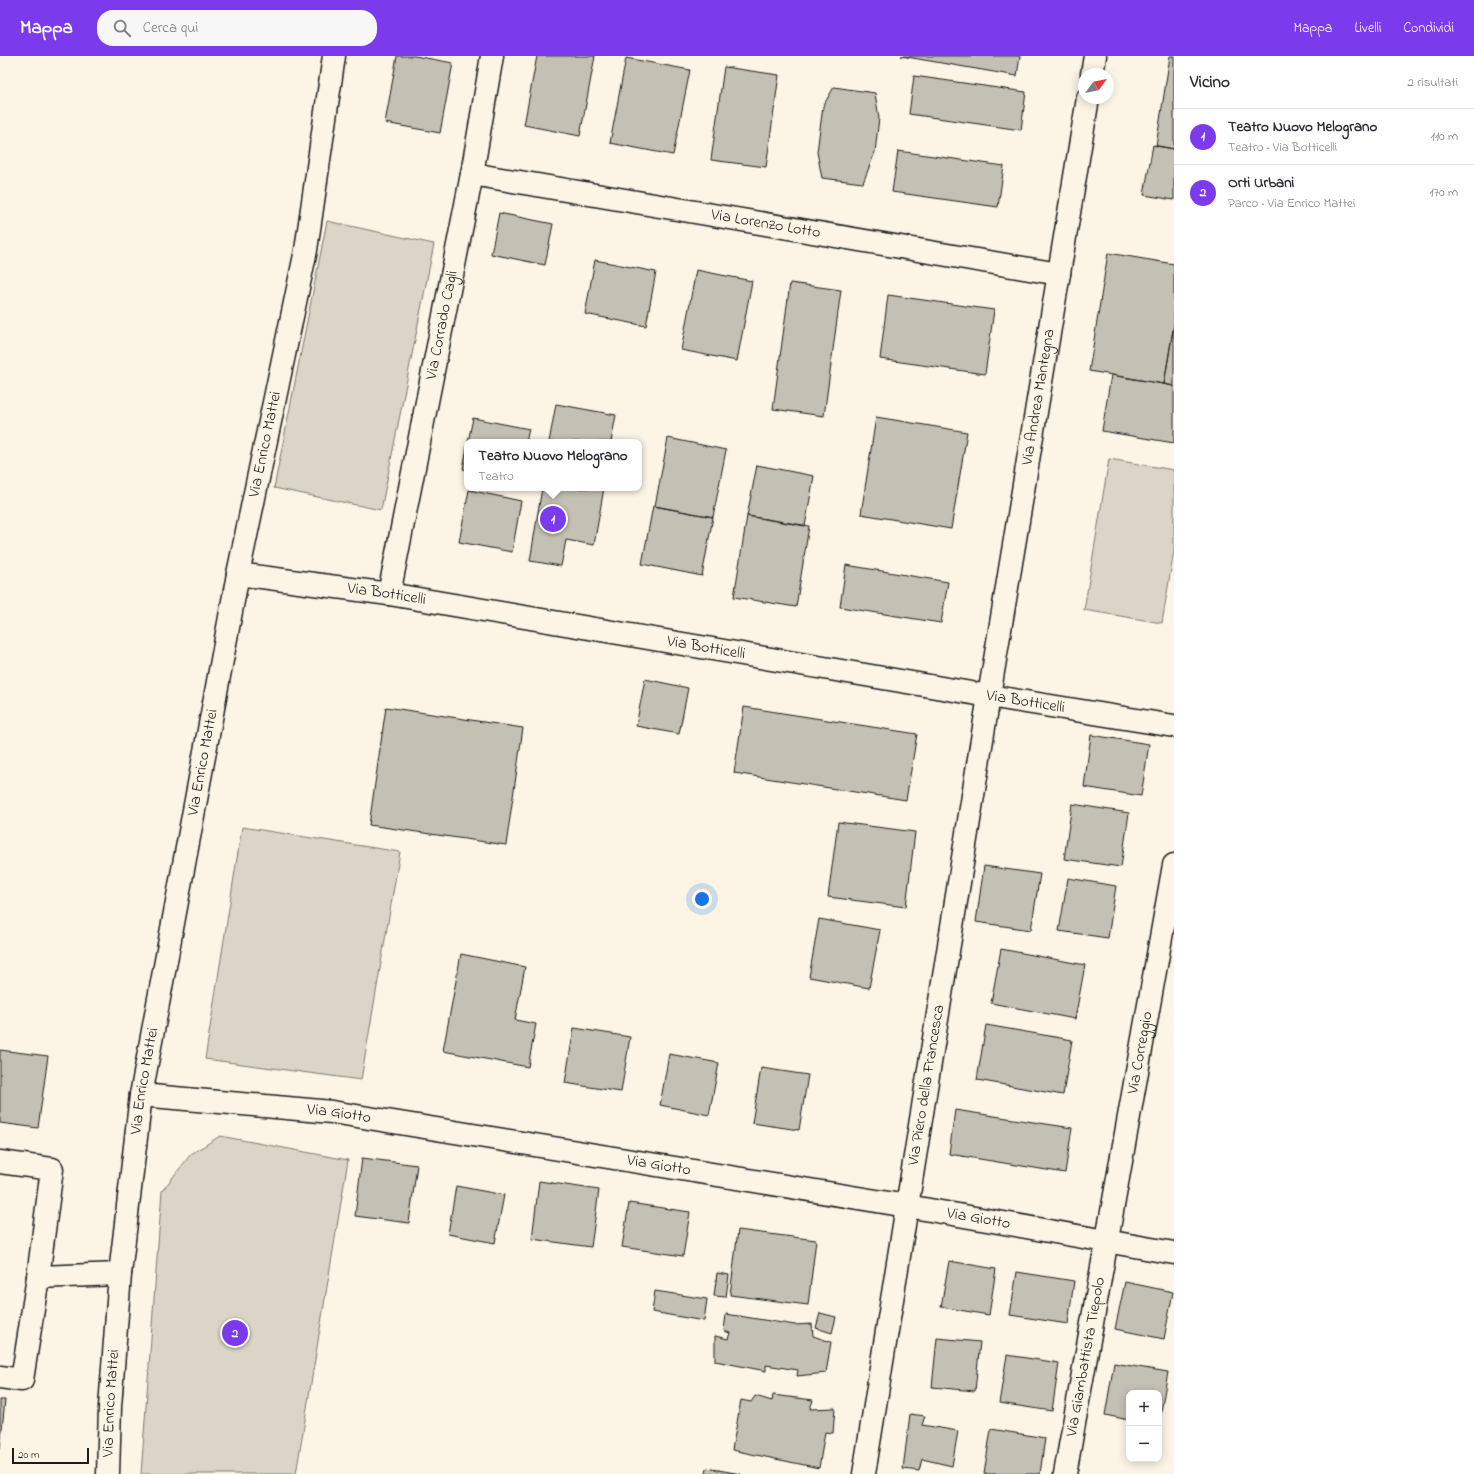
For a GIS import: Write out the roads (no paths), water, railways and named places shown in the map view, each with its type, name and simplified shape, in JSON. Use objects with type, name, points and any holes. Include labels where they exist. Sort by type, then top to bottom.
[{"type":"street","name":"Via Enrico Mattei","points":[[108,1474],[110,1407],[120,1274],[140,1095],[238,574],[306,250],[334,56]]},
{"type":"street","name":"Via Corrado Cagli","points":[[389,594],[472,174],[492,56]]},
{"type":"street","points":[[1093,68],[1095,56]]},
{"type":"street","name":"Via Andrea Mantegna","points":[[989,696],[1087,104]]},
{"type":"street","name":"Via Lorenzo Lotto","points":[[472,174],[1059,274]]},
{"type":"street","name":"Via Botticelli","points":[[238,574],[389,594],[1174,726]]},
{"type":"street","name":"Via Piero della Francesca","points":[[864,1474],[989,696]]},
{"type":"street","name":"Via Correggio","points":[[1106,1240],[1174,865]]},
{"type":"street","name":"Via Giotto","points":[[140,1095],[332,1112],[907,1206],[1174,1253]]},
{"type":"street","points":[[0,1162],[52,1169],[38,1277],[22,1380],[0,1377]]},
{"type":"street","name":"Via Giambattista Tiepolo","points":[[1065,1474],[1106,1240]]},
{"type":"street","points":[[38,1277],[120,1274]]},
{"type":"place","name":"Teatro Nuovo Melograno","points":[[553,519]]},
{"type":"place","name":"Orti Urbani","points":[[235,1333]]}]
